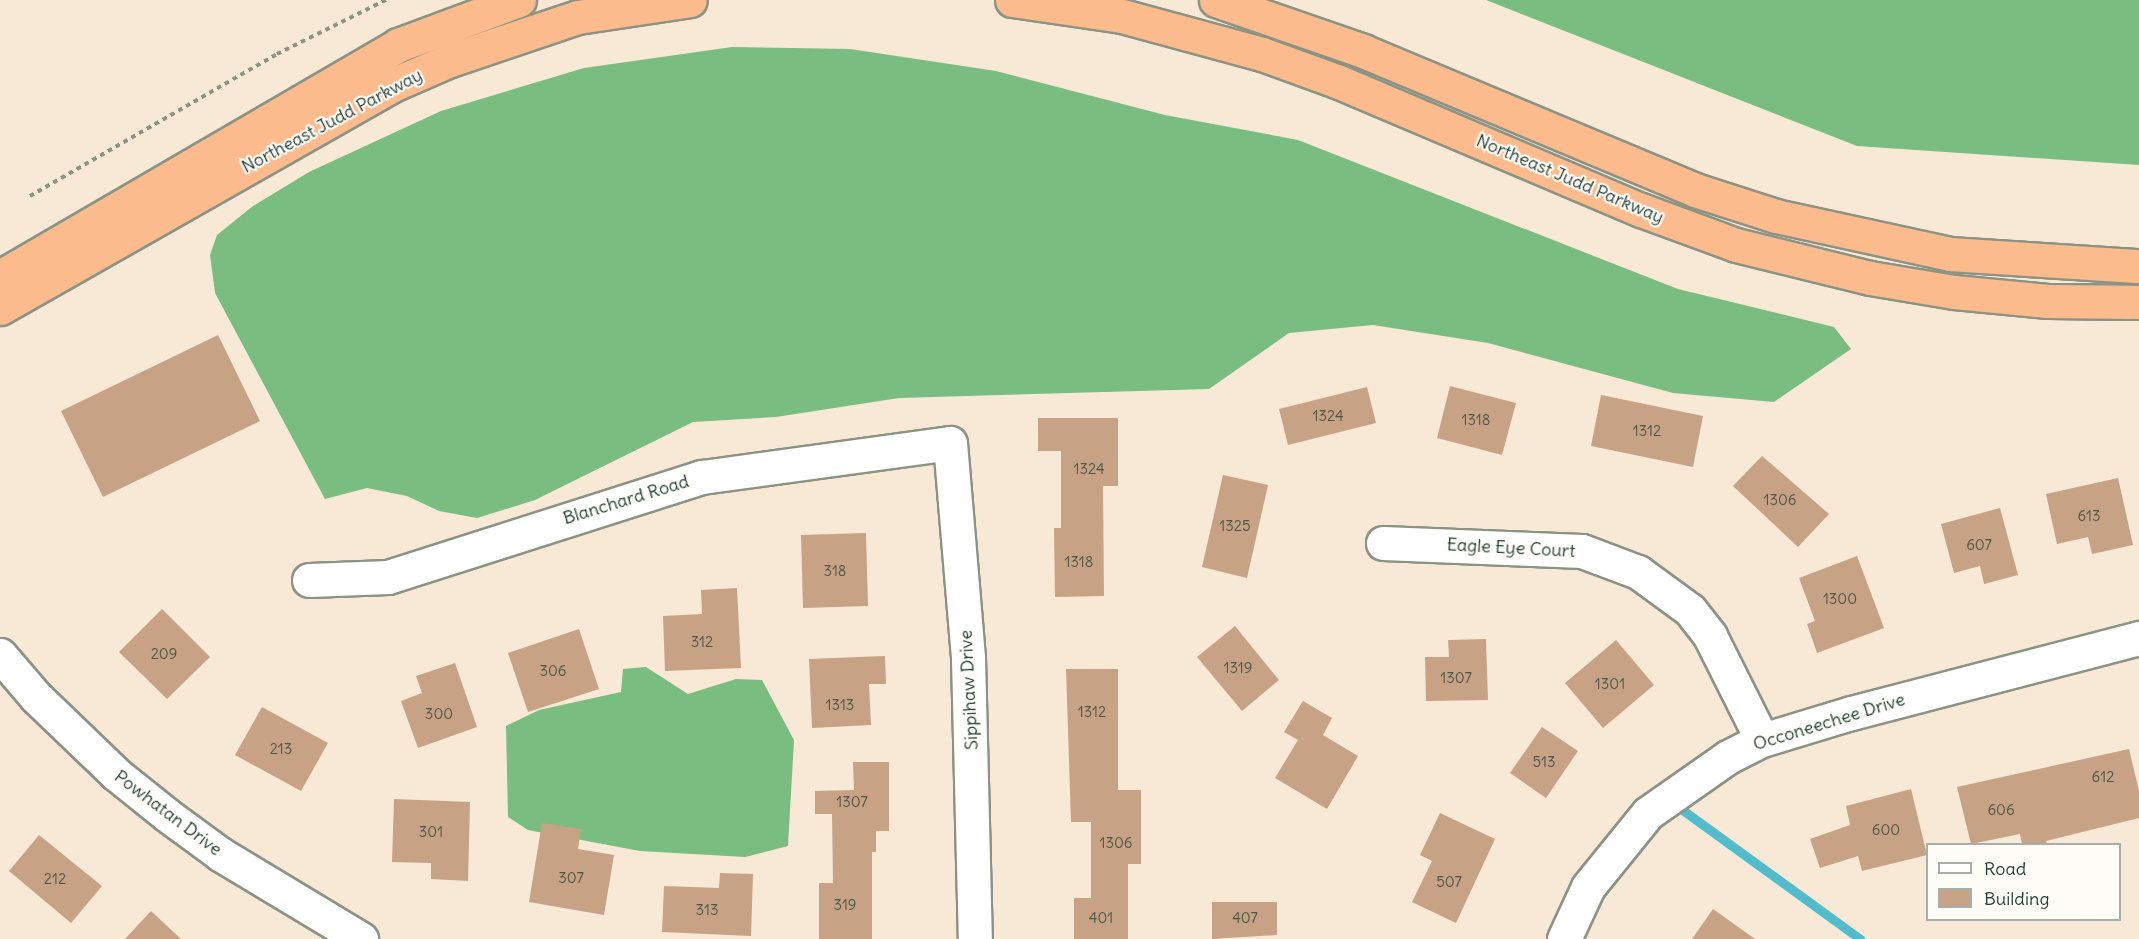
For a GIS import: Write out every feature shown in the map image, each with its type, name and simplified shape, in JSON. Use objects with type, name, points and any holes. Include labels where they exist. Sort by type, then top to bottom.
[{"type":"highway","name":"Northeast Judd Parkway","points":[[0,277],[398,45],[519,0]]},
{"type":"highway","name":"Northeast Judd Parkway","points":[[0,308],[390,87],[517,35],[578,16],[638,2],[690,0]]},
{"type":"highway","name":"Northeast Judd Parkway","points":[[1012,0],[1122,16],[1262,54],[1339,82],[1641,210],[1736,245],[1870,278],[1954,292],[2048,301],[2139,302]]},
{"type":"highway","name":"Northeast Judd Parkway","points":[[1216,0],[1353,46],[1695,190],[1776,216],[1951,254],[2139,266]]},
{"type":"street","name":"Blanchard Road","points":[[309,580],[388,577],[702,477],[950,443]]},
{"type":"street","name":"Sippihaw Drive","points":[[950,443],[968,658],[975,939]]},
{"type":"street","name":"Eagle Eye Court","points":[[1383,543],[1561,548],[1614,560],[1638,572],[1690,610],[1710,636],[1762,740]]},
{"type":"street","name":"Occoneechee Drive","points":[[1564,939],[1588,887],[1648,813],[1697,777],[1762,740],[1851,713],[2139,638]]},
{"type":"street","name":"Powhatan Drive","points":[[0,655],[36,697],[116,774],[166,815],[220,854],[361,939]]},
{"type":"path","points":[[30,196],[278,54],[386,0]]},
{"type":"green space","points":[[1486,0],[2139,0],[2139,165],[1857,146]]},
{"type":"green space","points":[[732,47],[850,49],[996,71],[1165,115],[1298,140],[1678,289],[1834,327],[1851,349],[1774,402],[1673,393],[1488,343],[1373,325],[1289,333],[1209,389],[899,398],[776,417],[693,422],[535,500],[477,518],[439,511],[407,496],[367,488],[325,499],[215,293],[210,255],[217,235],[253,206],[309,172],[441,111],[584,68]]},
{"type":"green space","points":[[646,667],[688,694],[736,679],[762,680],[794,740],[788,846],[745,857],[640,851],[528,830],[508,817],[506,726],[539,710],[621,692],[623,669]]},
{"type":"building","points":[[218,335],[260,421],[103,497],[61,411]]},
{"type":"building","points":[[1450,386],[1516,403],[1502,455],[1437,438]]},
{"type":"building","points":[[1367,387],[1376,423],[1288,445],[1279,409]]},
{"type":"building","points":[[1601,395],[1703,416],[1693,467],[1591,446]]},
{"type":"building","points":[[1038,418],[1118,418],[1118,486],[1103,486],[1104,596],[1055,597],[1054,528],[1061,528],[1061,451],[1038,451]]},
{"type":"building","points":[[1762,456],[1829,514],[1798,547],[1733,486]]},
{"type":"building","points":[[1223,475],[1268,485],[1247,578],[1202,567]]},
{"type":"building","points":[[2118,478],[2133,545],[2092,554],[2088,537],[2057,544],[2046,494]]},
{"type":"building","points":[[2000,508],[2018,575],[1984,584],[1980,566],[1954,573],[1941,524]]},
{"type":"building","points":[[866,533],[868,606],[803,608],[801,535]]},
{"type":"building","points":[[1857,556],[1884,628],[1817,653],[1807,624],[1815,621],[1799,578]]},
{"type":"building","points":[[737,588],[741,668],[665,671],[663,616],[702,614],[701,590]]},
{"type":"building","points":[[162,609],[210,657],[167,699],[119,652]]},
{"type":"building","points":[[1235,626],[1279,680],[1242,711],[1197,657]]},
{"type":"building","points":[[579,629],[599,689],[528,712],[508,653]]},
{"type":"building","points":[[1486,639],[1488,700],[1426,701],[1425,657],[1449,657],[1448,640]]},
{"type":"building","points":[[1616,640],[1654,685],[1603,728],[1565,683]]},
{"type":"building","points":[[885,656],[886,684],[869,684],[871,725],[812,728],[809,659]]},
{"type":"building","points":[[455,663],[477,727],[418,748],[401,701],[422,693],[416,676]]},
{"type":"building","points":[[1066,669],[1118,669],[1118,790],[1141,790],[1141,864],[1128,864],[1128,939],[1074,939],[1074,898],[1091,898],[1091,822],[1071,822]]},
{"type":"building","points":[[1303,701],[1332,718],[1323,735],[1358,756],[1327,809],[1275,778],[1298,740],[1284,732]]},
{"type":"building","points":[[262,707],[328,743],[301,791],[235,755]]},
{"type":"building","points":[[1542,727],[1578,751],[1546,798],[1510,773]]},
{"type":"building","points":[[2129,749],[2139,791],[2139,818],[2046,841],[2047,843],[2022,843],[2020,834],[1971,843],[1957,787]]},
{"type":"building","points":[[853,762],[889,762],[889,831],[876,831],[876,852],[872,852],[872,939],[819,939],[819,883],[833,883],[832,814],[815,814],[815,791],[854,790]]},
{"type":"building","points":[[1911,789],[1926,855],[1862,871],[1858,856],[1820,868],[1810,839],[1850,825],[1846,806]]},
{"type":"building","points":[[394,799],[470,802],[468,881],[431,879],[431,863],[392,862]]},
{"type":"building","points":[[1440,813],[1495,839],[1456,923],[1412,902],[1432,861],[1420,855]]},
{"type":"building","points":[[542,823],[581,829],[578,849],[614,855],[604,915],[529,902]]},
{"type":"building","points":[[39,835],[102,886],[71,923],[9,871]]},
{"type":"building","points":[[720,873],[753,874],[751,936],[662,932],[664,886],[719,888]]},
{"type":"building","points":[[1212,902],[1277,902],[1277,935],[1212,939]]},
{"type":"building","points":[[1713,909],[1755,939],[1692,939]]},
{"type":"building","points":[[151,911],[181,939],[125,939]]},
{"type":"waterway","points":[[1684,811],[1860,939]]}]
